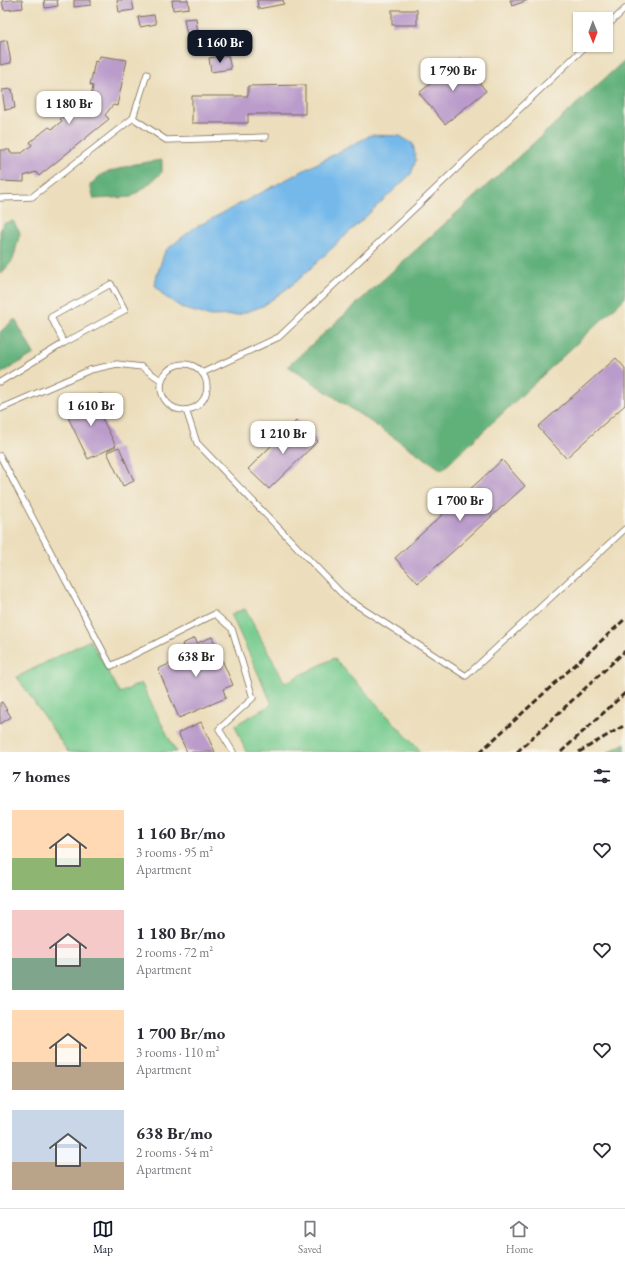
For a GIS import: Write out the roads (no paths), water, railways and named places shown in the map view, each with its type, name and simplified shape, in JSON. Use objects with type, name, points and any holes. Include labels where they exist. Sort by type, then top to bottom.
[{"type":"lane","points":[[613,20],[625,9]]},
{"type":"lane","points":[[202,373],[279,337],[580,52]]},
{"type":"lane","points":[[0,198],[32,196],[133,118],[147,74]]},
{"type":"lane","points":[[133,118],[166,140],[266,137]]},
{"type":"lane","points":[[0,382],[64,343],[125,310],[111,284],[51,317],[64,343]]},
{"type":"lane","points":[[0,407],[90,370],[117,364],[142,367],[162,381]]},
{"type":"lane","points":[[183,364],[197,368],[202,373],[206,379],[207,386],[204,400],[199,405],[186,410],[172,406],[166,401],[161,388],[165,374],[170,369],[183,364]]},
{"type":"lane","points":[[186,410],[197,443],[346,598],[466,676],[625,529]]},
{"type":"lane","points":[[0,456],[111,666],[216,614],[232,629],[253,698],[220,729],[233,752]]},
{"type":"water","points":[[371,135],[400,136],[413,144],[416,160],[411,174],[296,282],[263,306],[238,315],[211,316],[184,309],[164,296],[155,285],[165,251],[194,228]]},
{"type":"railway","points":[[480,752],[625,619]]},
{"type":"railway","points":[[517,752],[625,651]]},
{"type":"railway","points":[[561,752],[625,693]]},
{"type":"railway","points":[[579,752],[625,725]]}]
